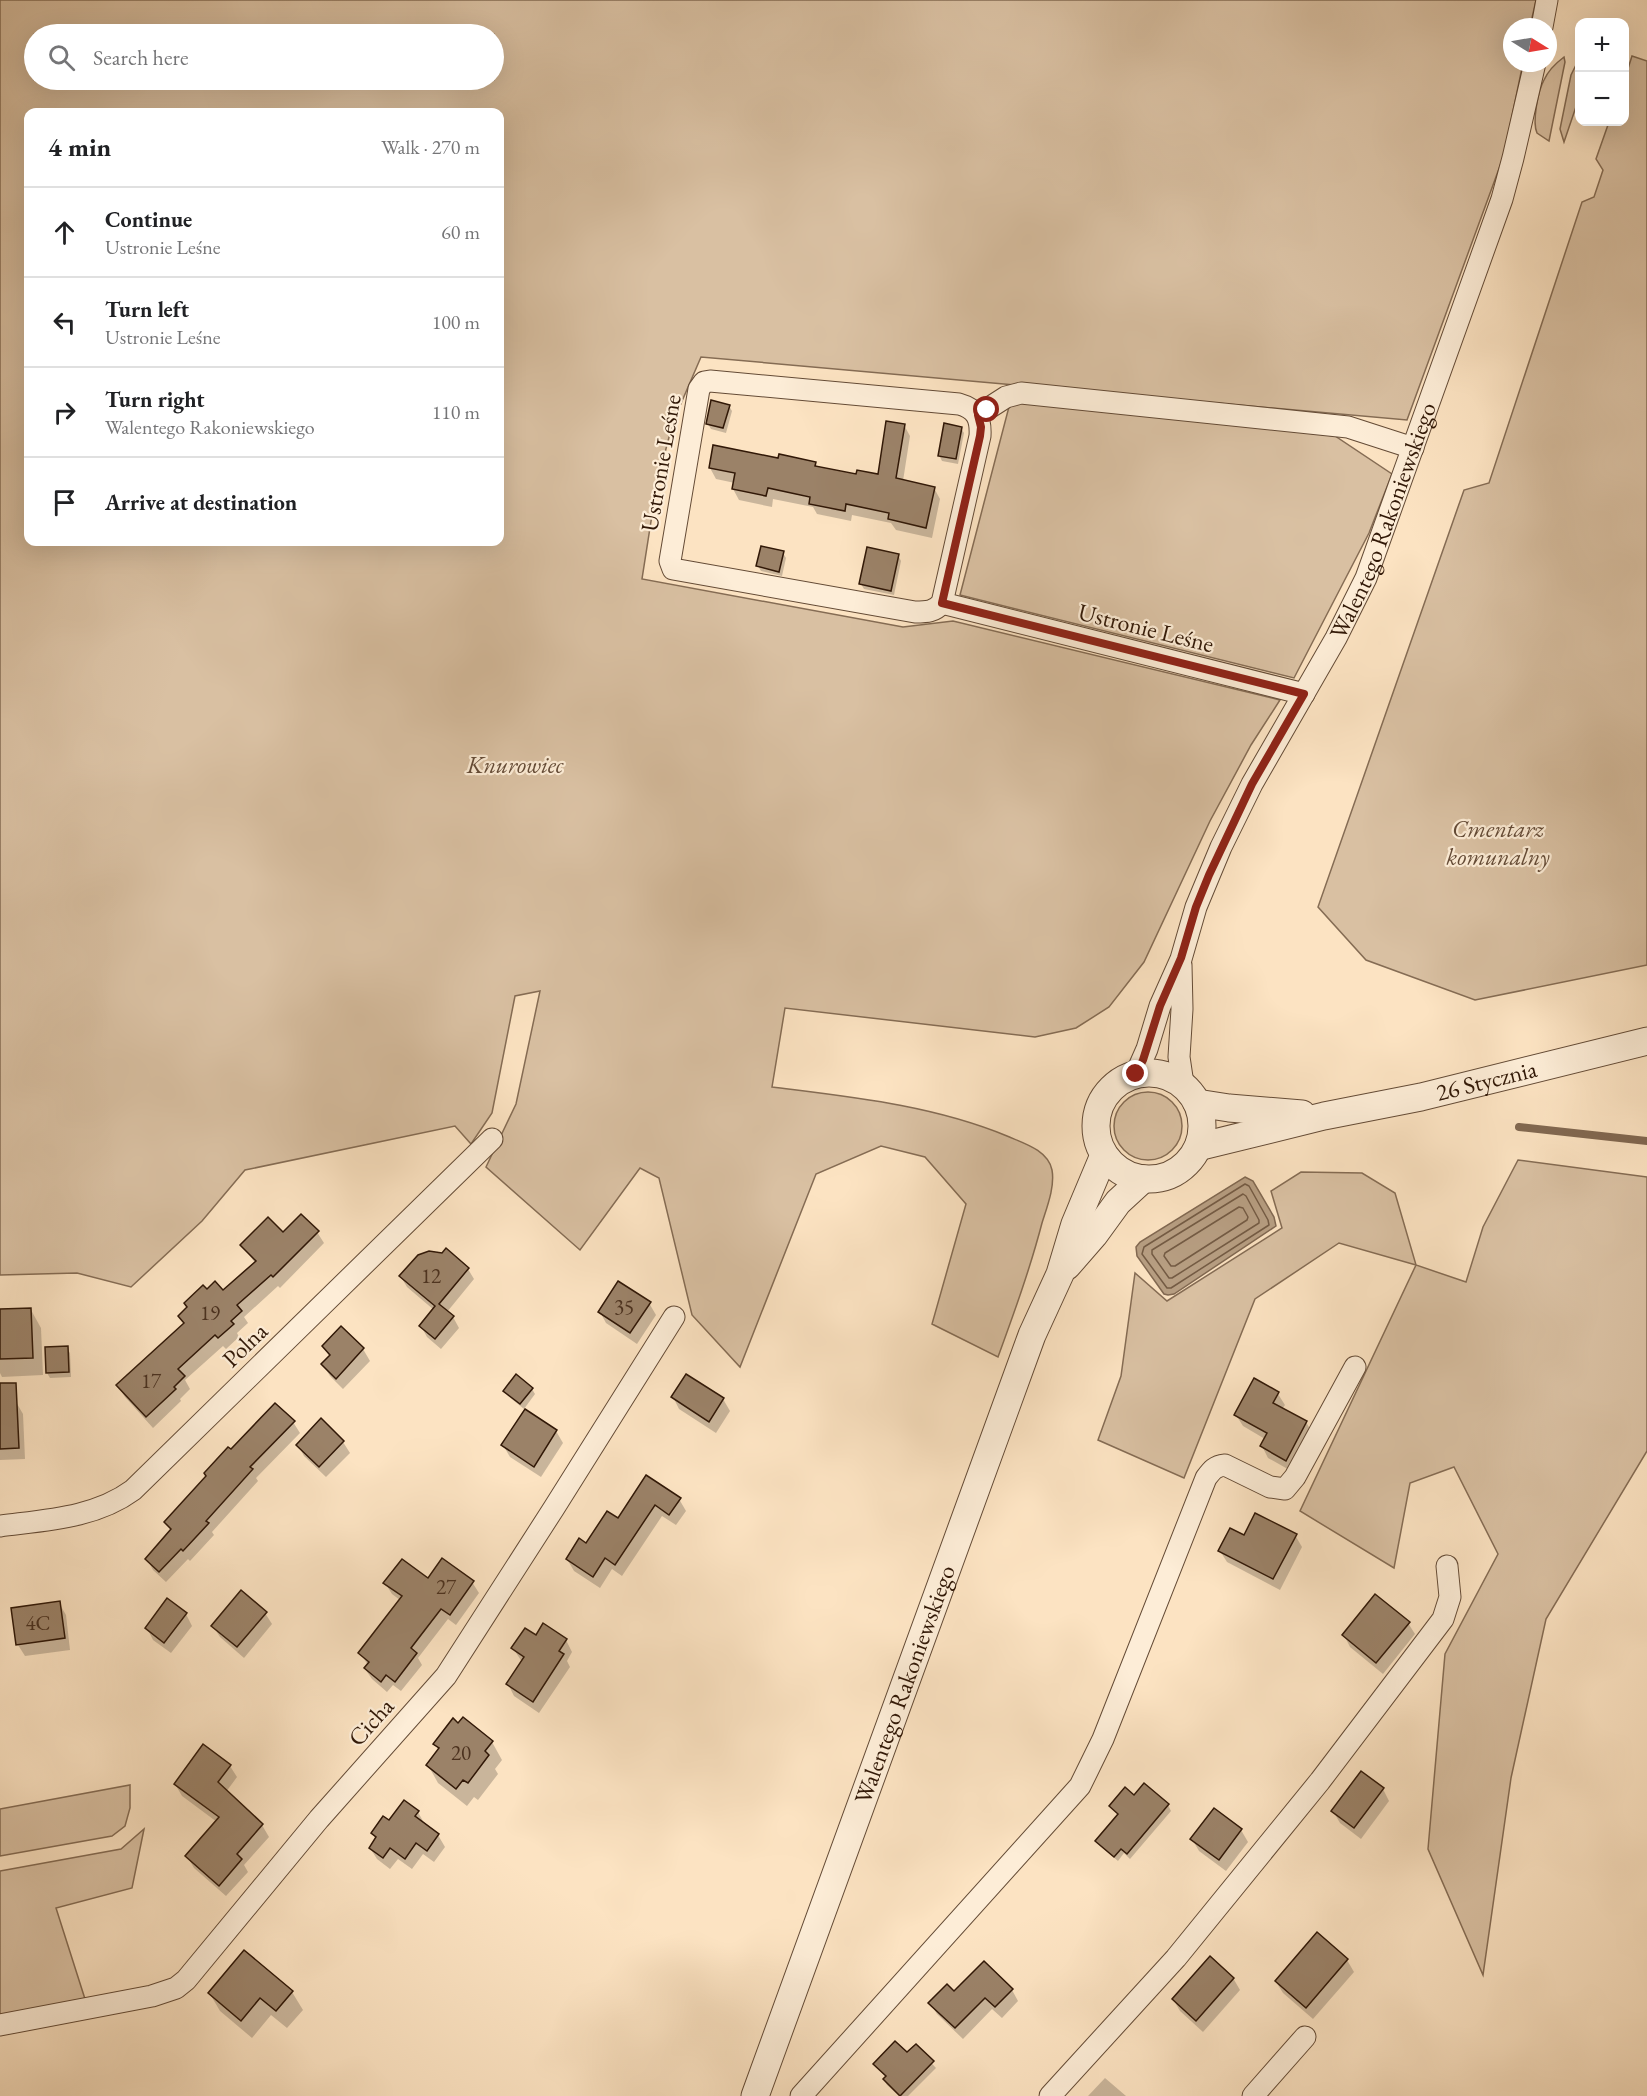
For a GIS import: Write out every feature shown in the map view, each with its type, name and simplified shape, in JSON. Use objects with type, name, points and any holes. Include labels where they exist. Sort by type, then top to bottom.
[{"type":"street","points":[[1544,18],[1547,0]]},
{"type":"street","name":"Walentego Rakoniewskiego","points":[[1136,1074],[1143,1060],[1160,1006],[1181,958],[1196,907],[1235,817],[1336,638],[1366,578],[1502,199],[1533,72]]},
{"type":"street","name":"Ustronie Leśne","points":[[978,415],[968,406],[959,404],[704,382],[699,389],[670,561],[673,569],[915,612],[936,610],[942,603],[1304,694]]},
{"type":"street","points":[[942,603],[980,436],[981,427],[978,415],[1006,397],[1021,393],[1348,427],[1413,448]]},
{"type":"street","name":"Walentego Rakoniewskiego","points":[[1181,958],[1182,1009],[1179,1057],[1190,1094]]},
{"type":"street","name":"26 Stycznia","points":[[1198,1147],[1324,1116],[1413,1099],[1647,1041]]},
{"type":"street","points":[[1136,1074],[1161,1074],[1172,1077],[1190,1094],[1202,1125],[1198,1147],[1191,1159],[1175,1172],[1156,1179],[1143,1179],[1128,1175],[1114,1167],[1104,1155],[1098,1143],[1096,1131],[1098,1109],[1108,1091],[1126,1077],[1136,1074]]},
{"type":"street","name":"26 Stycznia","points":[[1190,1094],[1229,1108],[1324,1116]]},
{"type":"street","name":"Polna","points":[[0,1526],[98,1510],[117,1502],[133,1490],[492,1139]]},
{"type":"street","name":"Walentego Rakoniewskiego","points":[[755,2096],[1032,1335],[1060,1274],[1075,1224],[1104,1155]]},
{"type":"street","name":"Walentego Rakoniewskiego","points":[[1060,1274],[1118,1202],[1143,1179]]},
{"type":"street","name":"Cicha","points":[[0,2025],[152,1996],[176,1988],[186,1980],[319,1819],[446,1676],[674,1317]]},
{"type":"street","points":[[801,2096],[1080,1786],[1103,1739],[1206,1478],[1212,1470],[1217,1466],[1225,1465],[1270,1487],[1285,1489],[1295,1477],[1355,1367]]},
{"type":"street","points":[[1050,2096],[1176,1958],[1320,1781],[1443,1619],[1450,1598],[1447,1566]]},
{"type":"street","points":[[1253,2096],[1305,2037]]},
{"type":"green space","name":"Knurowiec","points":[[0,0],[1536,0],[1532,18],[1503,18],[1503,72],[1521,72],[1504,155],[1407,420],[701,357],[673,422],[657,483],[642,579],[903,627],[953,621],[1280,700],[1251,745],[1210,821],[1144,962],[1109,1007],[1076,1028],[1035,1037],[785,1008],[772,1087],[891,1104],[950,1117],[979,1125],[1027,1145],[1040,1152],[1050,1163],[1053,1177],[1050,1197],[1027,1274],[998,1357],[932,1324],[966,1204],[925,1157],[881,1146],[816,1174],[740,1367],[692,1315],[659,1178],[640,1168],[580,1250],[486,1167],[516,1104],[540,991],[515,996],[492,1113],[471,1144],[455,1126],[245,1170],[202,1221],[131,1287],[77,1273],[0,1275]]},
{"type":"green space","name":"Cmentarz komunalny","points":[[1632,56],[1647,61],[1647,965],[1475,1000],[1366,960],[1318,907],[1464,490],[1489,483],[1582,202],[1594,197],[1603,170],[1596,159],[1608,126],[1629,126],[1629,65]]},
{"type":"green space","points":[[1564,57],[1565,62],[1549,141],[1537,133],[1536,107],[1542,85],[1549,72],[1557,72],[1557,63]]},
{"type":"green space","points":[[1575,67],[1575,110],[1564,142],[1560,129],[1571,75]]},
{"type":"green space","points":[[1011,399],[1335,436],[1392,474],[1369,533],[1294,678],[960,595]]},
{"type":"green space","points":[[1148,1092],[1161,1095],[1172,1102],[1179,1113],[1182,1126],[1179,1139],[1172,1150],[1161,1157],[1148,1160],[1135,1157],[1124,1150],[1117,1139],[1114,1126],[1117,1113],[1124,1102],[1135,1095]]},
{"type":"green space","points":[[1518,1160],[1647,1177],[1647,1451],[1546,1619],[1511,1778],[1483,1975],[1428,1849],[1445,1654],[1498,1554],[1454,1467],[1410,1483],[1394,1568],[1300,1511],[1416,1265],[1466,1282],[1483,1227]]},
{"type":"green space","points":[[1301,1172],[1362,1173],[1395,1193],[1416,1265],[1339,1243],[1255,1299],[1184,1478],[1098,1440],[1121,1376],[1135,1273],[1167,1301],[1282,1228],[1271,1191]]},
{"type":"green space","points":[[130,1785],[130,1808],[125,1826],[112,1836],[0,1856],[0,1809]]},
{"type":"green space","points":[[144,1829],[132,1888],[56,1908],[85,1999],[0,2018],[0,1871],[121,1849]]},
{"type":"water","points":[[1245,1177],[1253,1181],[1274,1217],[1276,1226],[1174,1294],[1164,1294],[1137,1256],[1136,1247],[1140,1242]]},
{"type":"building","points":[[711,400],[730,405],[723,428],[706,424]]},
{"type":"building","points":[[886,421],[905,424],[896,478],[935,487],[926,528],[888,519],[889,513],[846,504],[845,511],[809,504],[810,497],[768,488],[766,496],[732,489],[735,473],[709,468],[713,445],[778,458],[779,454],[816,462],[815,466],[856,474],[857,470],[878,474]]},
{"type":"building","points":[[944,423],[962,427],[956,459],[938,456]]},
{"type":"building","points":[[761,546],[784,551],[779,572],[756,566]]},
{"type":"building","points":[[867,547],[899,554],[891,591],[859,584]]},
{"type":"building","points":[[301,1214],[319,1231],[273,1277],[271,1275],[237,1305],[242,1311],[231,1321],[234,1324],[218,1338],[215,1335],[178,1369],[185,1376],[174,1387],[176,1389],[146,1417],[116,1385],[184,1323],[178,1316],[187,1307],[184,1303],[203,1285],[207,1289],[215,1281],[223,1290],[256,1261],[240,1245],[268,1217],[283,1232]]},
{"type":"building","points":[[446,1248],[469,1268],[439,1304],[454,1316],[435,1339],[419,1326],[435,1306],[399,1276],[418,1255],[429,1251],[442,1253]]},
{"type":"building","points":[[618,1281],[651,1302],[630,1333],[598,1312]]},
{"type":"building","points":[[31,1308],[33,1358],[0,1359],[0,1309]]},
{"type":"building","points":[[341,1326],[364,1348],[336,1379],[321,1364],[330,1355],[322,1346]]},
{"type":"building","points":[[68,1346],[69,1372],[46,1373],[45,1347]]},
{"type":"building","points":[[516,1374],[533,1388],[520,1404],[503,1391]]},
{"type":"building","points":[[686,1374],[724,1398],[709,1422],[671,1397]]},
{"type":"building","points":[[1254,1378],[1279,1392],[1273,1403],[1307,1421],[1286,1461],[1260,1446],[1267,1433],[1234,1415]]},
{"type":"building","points":[[0,1383],[16,1383],[19,1448],[0,1449]]},
{"type":"building","points":[[275,1403],[295,1421],[250,1467],[253,1469],[206,1521],[209,1523],[159,1572],[145,1559],[171,1529],[164,1522],[206,1476],[204,1473],[228,1447],[231,1449]]},
{"type":"building","points":[[525,1409],[557,1430],[534,1467],[501,1445]]},
{"type":"building","points":[[321,1418],[344,1441],[319,1467],[296,1445]]},
{"type":"building","points":[[646,1475],[681,1498],[669,1515],[655,1505],[615,1565],[605,1558],[593,1577],[566,1559],[579,1538],[586,1543],[607,1511],[618,1518]]},
{"type":"building","points":[[1255,1513],[1297,1534],[1273,1579],[1218,1551],[1230,1528],[1244,1535]]},
{"type":"building","points":[[442,1558],[474,1581],[450,1615],[441,1609],[411,1648],[417,1653],[395,1682],[386,1675],[381,1682],[364,1668],[369,1662],[358,1653],[402,1596],[383,1583],[402,1559],[428,1578]]},
{"type":"building","points":[[241,1590],[267,1612],[237,1647],[211,1626]]},
{"type":"building","points":[[1375,1594],[1410,1622],[1376,1663],[1342,1635]]},
{"type":"building","points":[[167,1598],[187,1613],[164,1643],[145,1628]]},
{"type":"building","points":[[60,1601],[65,1638],[16,1645],[11,1608]]},
{"type":"building","points":[[543,1623],[567,1639],[559,1651],[564,1654],[533,1702],[506,1684],[524,1657],[511,1648],[525,1628],[536,1635]]},
{"type":"building","points":[[463,1717],[493,1741],[485,1751],[489,1755],[468,1783],[463,1780],[456,1789],[426,1765],[439,1748],[433,1744],[453,1718],[458,1723]]},
{"type":"building","points":[[203,1744],[231,1765],[218,1782],[263,1824],[237,1854],[242,1859],[219,1886],[185,1856],[219,1817],[174,1784]]},
{"type":"building","points":[[1361,1771],[1384,1788],[1354,1828],[1331,1811]]},
{"type":"building","points":[[1144,1783],[1169,1804],[1127,1854],[1121,1849],[1114,1857],[1095,1841],[1118,1814],[1109,1806],[1125,1787],[1134,1795]]},
{"type":"building","points":[[404,1800],[419,1811],[415,1816],[439,1834],[427,1851],[416,1843],[405,1859],[390,1848],[383,1858],[369,1848],[376,1837],[371,1833],[383,1816],[389,1820]]},
{"type":"building","points":[[1214,1808],[1242,1829],[1219,1860],[1190,1839]]},
{"type":"building","points":[[1317,1932],[1348,1959],[1306,2008],[1275,1981]]},
{"type":"building","points":[[244,1950],[293,1991],[276,2011],[260,1998],[241,2021],[208,1993]]},
{"type":"building","points":[[1210,1956],[1234,1978],[1196,2021],[1172,1999]]},
{"type":"building","points":[[984,1961],[1013,1989],[995,2007],[985,1998],[955,2028],[928,2003],[947,1984],[954,1991]]},
{"type":"building","points":[[895,2041],[907,2052],[916,2044],[934,2061],[900,2096],[883,2079],[886,2076],[873,2064]]},
{"type":"waterway","points":[[1519,1127],[1647,1141]]},
{"type":"route","points":[[987,410],[978,415],[981,427],[980,436],[942,603],[1304,694],[1252,784],[1209,875],[1196,907],[1181,958],[1160,1006],[1143,1060],[1136,1074]]}]
